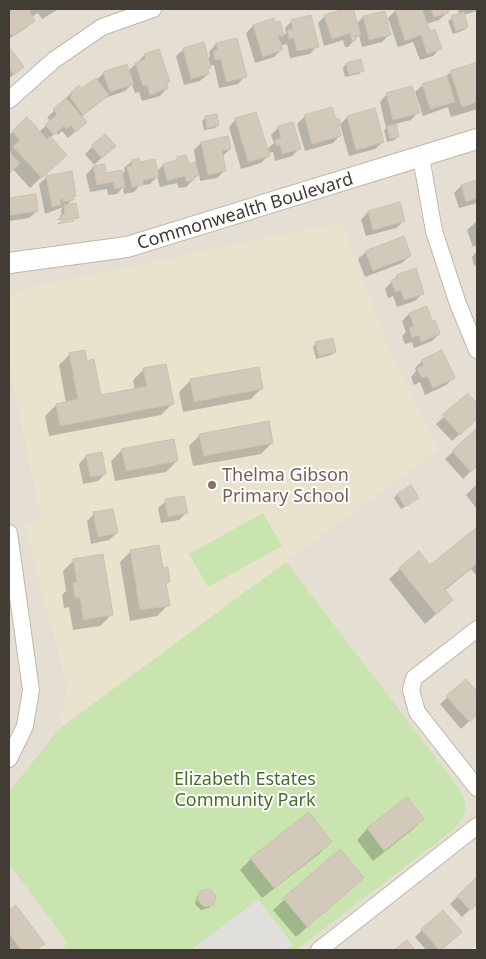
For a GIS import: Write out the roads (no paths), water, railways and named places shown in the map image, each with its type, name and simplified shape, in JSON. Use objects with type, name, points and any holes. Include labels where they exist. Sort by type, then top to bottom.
[{"type":"street","points":[[9,100],[54,60],[102,27],[153,9]]},
{"type":"street","name":"Commonwealth Boulevard","points":[[9,263],[127,247],[477,139]]},
{"type":"street","points":[[422,157],[434,231],[458,304],[477,350]]},
{"type":"street","points":[[9,533],[31,690],[25,726],[9,759]]},
{"type":"street","points":[[477,629],[414,678],[411,690],[418,712],[477,788]]},
{"type":"street","points":[[320,950],[477,826]]},
{"type":"place","name":"Thelma Gibson Primary School","points":[[212,485]]},
{"type":"park label","name":"Elizabeth Estates Community Park","points":[[245,790]]}]
